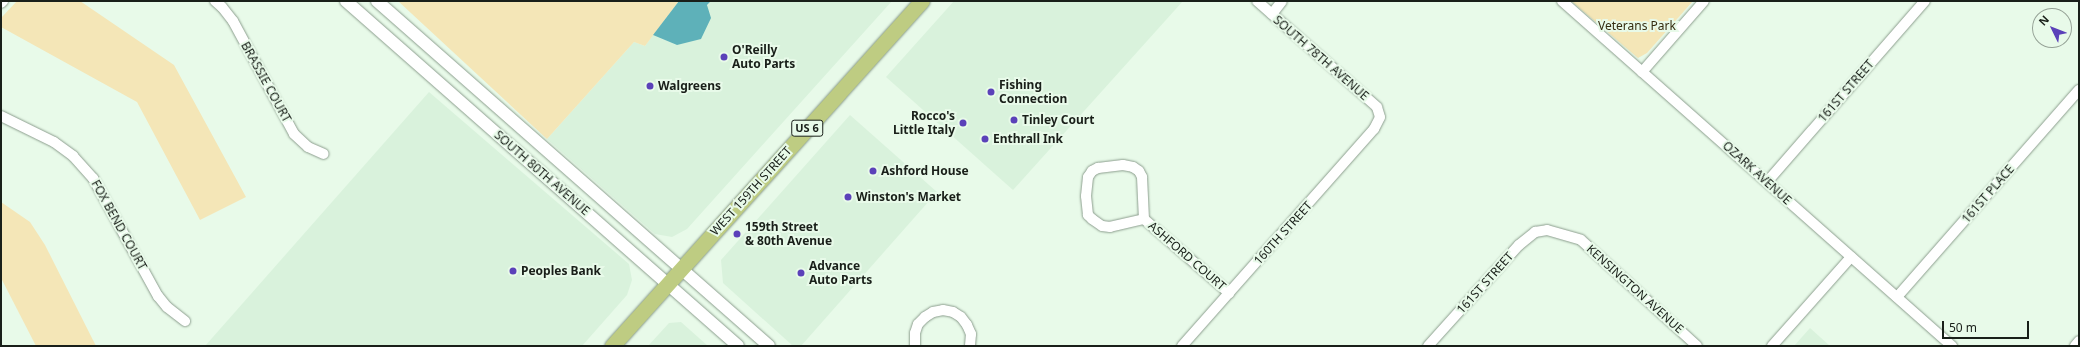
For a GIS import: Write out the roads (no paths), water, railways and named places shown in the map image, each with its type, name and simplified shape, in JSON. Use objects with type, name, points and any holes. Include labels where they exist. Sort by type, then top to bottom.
[{"type":"main road","name":"WEST 159TH STREET","points":[[612,346],[922,1]]},
{"type":"street","name":"BRASSIE COURT","points":[[215,1],[233,21],[294,134],[308,147],[324,154]]},
{"type":"street","name":"SOUTH 80TH AVENUE","points":[[346,1],[738,346]]},
{"type":"street","name":"SOUTH 80TH AVENUE","points":[[377,1],[769,346]]},
{"type":"street","name":"SOUTH 78TH AVENUE","points":[[1257,1],[1377,107],[1380,118]]},
{"type":"street","points":[[1272,14],[1282,1]]},
{"type":"street","name":"OZARK AVENUE","points":[[1562,1],[1952,346]]},
{"type":"street","points":[[1642,72],[1704,1]]},
{"type":"street","name":"161ST STREET","points":[[1767,182],[1925,1]]},
{"type":"street","name":"161ST PLACE","points":[[1898,297],[2079,90]]},
{"type":"street","name":"FOX BEND COURT","points":[[1,116],[54,142],[72,156],[93,178],[158,296],[167,307],[185,321]]},
{"type":"street","name":"160TH STREET","points":[[1182,346],[1374,129],[1380,118]]},
{"type":"street","name":"ASHFORD COURT","points":[[1144,219],[1110,227],[1102,226],[1092,220],[1088,216],[1086,196],[1088,176],[1092,171],[1098,168],[1123,165],[1133,167],[1139,171],[1142,177],[1144,219],[1229,293]]},
{"type":"street","name":"161ST STREET","points":[[1428,346],[1518,245],[1535,232],[1547,230]]},
{"type":"street","name":"KENSINGTON AVENUE","points":[[1547,230],[1581,240],[1697,346]]},
{"type":"street","points":[[1772,346],[1851,257]]},
{"type":"street","points":[[916,346],[915,333],[918,324],[924,317],[933,312],[943,310],[953,312],[961,317],[967,325],[971,334],[970,346]]},
{"type":"street","points":[[2075,346],[2079,341]]},
{"type":"water","points":[[679,1],[711,1],[707,5],[711,18],[701,39],[677,45],[653,35]]},
{"type":"place","name":"O'Reilly Auto Parts","points":[[724,57]]},
{"type":"place","name":"Walgreens","points":[[650,86]]},
{"type":"place","name":"Fishing Connection","points":[[991,92]]},
{"type":"place","name":"Tinley Court","points":[[1014,120]]},
{"type":"place","name":"Rocco's Little Italy","points":[[963,123]]},
{"type":"place","name":"Enthrall Ink","points":[[985,139]]},
{"type":"place","name":"Ashford House","points":[[873,171]]},
{"type":"place","name":"Winston's Market","points":[[848,197]]},
{"type":"place","name":"159th Street & 80th Avenue","points":[[737,234]]},
{"type":"place","name":"Peoples Bank","points":[[513,271]]},
{"type":"place","name":"Advance Auto Parts","points":[[801,273]]},
{"type":"park label","name":"Veterans Park","points":[[1637,26]]}]
